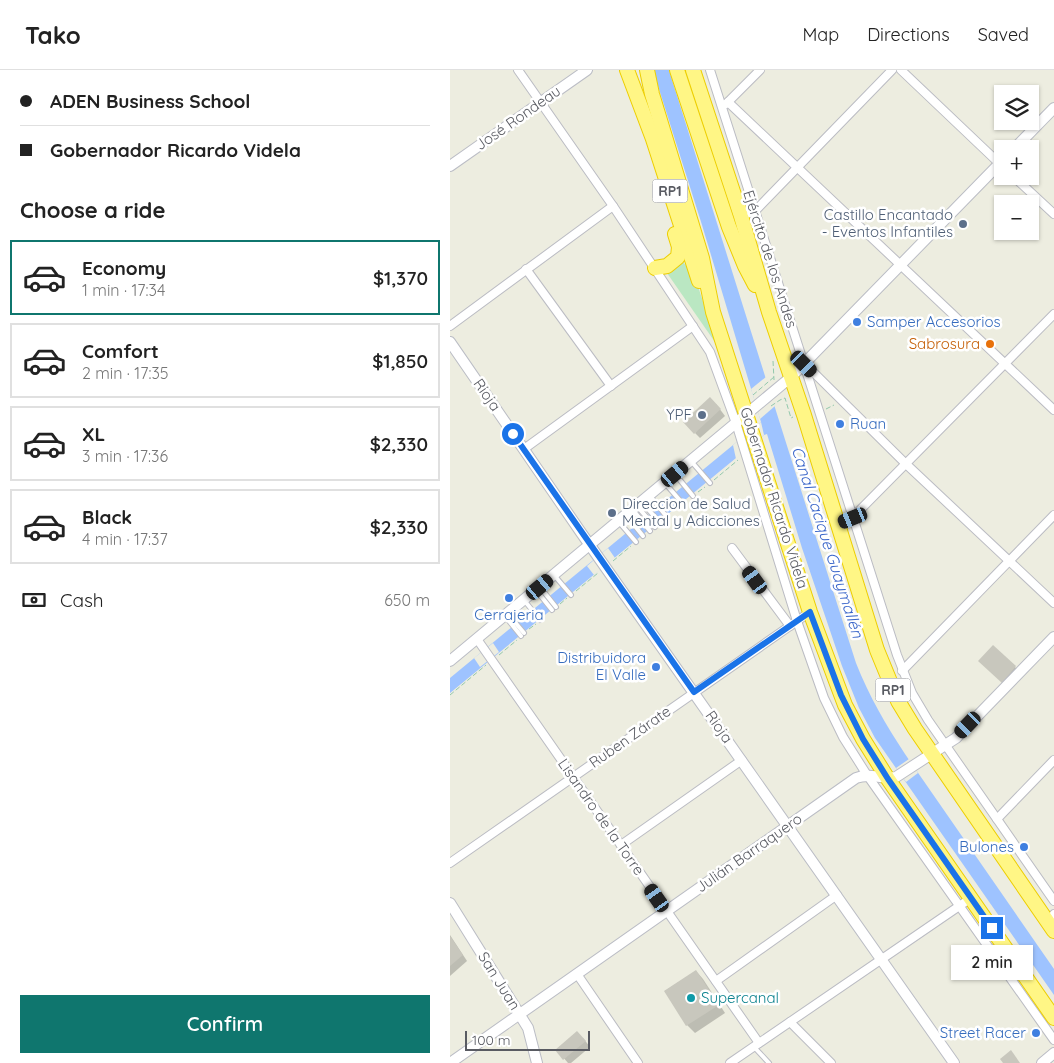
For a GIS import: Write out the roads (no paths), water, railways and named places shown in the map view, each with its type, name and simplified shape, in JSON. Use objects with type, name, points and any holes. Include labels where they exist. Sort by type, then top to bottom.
[{"type":"highway","name":"RP1","points":[[627,70],[653,139],[699,280],[713,312]]},
{"type":"highway","name":"RP1","points":[[677,70],[729,227],[745,266],[769,312]]},
{"type":"highway","name":"RP1","points":[[693,70],[838,523],[876,650],[886,675],[906,715],[932,755],[1052,922]]},
{"type":"highway","name":"Gobernador Ricardo Videla","points":[[648,74],[656,108],[702,258],[713,312],[751,410],[749,444],[845,705],[863,739],[888,779],[1054,1018]]},
{"type":"highway","points":[[638,102],[642,131],[679,247],[678,257],[673,262],[667,266],[655,268]]},
{"type":"street","points":[[518,70],[613,206],[710,352],[741,439],[749,444],[797,621],[830,712],[843,737],[867,775],[1054,1040]]},
{"type":"street","name":"José Rondeau","points":[[450,166],[587,70]]},
{"type":"street","name":"Ejército de los Andes","points":[[710,70],[902,671],[912,693],[946,746],[1054,902]]},
{"type":"street","points":[[722,108],[760,70]]},
{"type":"street","points":[[741,216],[755,211],[892,70]]},
{"type":"street","points":[[901,70],[994,157]]},
{"type":"street","points":[[728,102],[1054,410]]},
{"type":"street","points":[[1023,140],[1054,108]]},
{"type":"street","points":[[450,662],[751,410],[772,397],[994,172]]},
{"type":"street","points":[[1023,185],[1054,214]]},
{"type":"street","points":[[450,326],[613,206]]},
{"type":"street","points":[[526,269],[610,386]]},
{"type":"street","points":[[838,523],[853,518],[1054,314]]},
{"type":"street","points":[[524,449],[693,326]]},
{"type":"street","name":"Rioja","points":[[450,342],[954,1063]]},
{"type":"street","points":[[804,364],[906,464],[1054,603]]},
{"type":"street","points":[[902,671],[1054,516]]},
{"type":"street","points":[[732,548],[790,626]]},
{"type":"street","name":"Ruben Zárate","points":[[450,863],[810,612]]},
{"type":"street","points":[[867,775],[888,779],[908,771],[946,746],[1054,637]]},
{"type":"street","name":"Lisandro de la Torre","points":[[477,639],[716,981],[757,1045]]},
{"type":"street","points":[[621,846],[742,760]]},
{"type":"street","points":[[997,819],[1054,760]]},
{"type":"street","name":"Julián Barraquero","points":[[450,1063],[856,778],[867,775]]},
{"type":"street","points":[[716,981],[837,895]]},
{"type":"street","points":[[730,1063],[971,898]]},
{"type":"street","name":"San Juan","points":[[450,903],[531,1035],[537,1063]]},
{"type":"street","points":[[577,974],[638,1063]]},
{"type":"street","points":[[790,1022],[831,1063]]},
{"type":"street","points":[[1042,1063],[1054,1053]]},
{"type":"lane","points":[[691,461],[709,482]]},
{"type":"lane","points":[[675,474],[693,496]]},
{"type":"lane","points":[[665,483],[682,504]]},
{"type":"lane","points":[[634,508],[658,507],[667,517]]},
{"type":"lane","points":[[634,508],[651,513],[659,522]]},
{"type":"lane","points":[[634,508],[654,526]]},
{"type":"lane","points":[[634,508],[650,530]]},
{"type":"lane","points":[[634,508],[635,526],[643,536]]},
{"type":"lane","points":[[634,508],[627,532],[635,542]]},
{"type":"lane","points":[[554,575],[570,595]]},
{"type":"lane","points":[[538,589],[554,608]]},
{"type":"lane","points":[[524,600],[540,620]]},
{"type":"lane","points":[[506,615],[522,634]]},
{"type":"lane","points":[[757,1045],[769,1063]]},
{"type":"water","points":[[653,70],[669,70],[856,663],[866,687],[905,754],[1054,969],[1054,995],[875,738],[859,708],[842,666],[802,548],[767,434],[450,693],[450,678],[761,422]]},
{"type":"place","name":"Castillo Encantado - Eventos Infantiles","points":[[963,224]]},
{"type":"place","name":"Samper Accesorios","points":[[857,322]]},
{"type":"place","name":"Sabrosura","points":[[990,344]]},
{"type":"place","name":"YPF","points":[[702,415]]},
{"type":"place","name":"Ruan","points":[[840,424]]},
{"type":"place","name":"Direccion de Salud Mental y Adicciones","points":[[612,513]]},
{"type":"place","name":"Cerrajeria","points":[[509,598]]},
{"type":"place","name":"Distribuidora El Valle","points":[[656,667]]},
{"type":"place","name":"Bulones","points":[[1024,847]]},
{"type":"place","name":"Supercanal","points":[[691,998]]},
{"type":"place","name":"Street Racer","points":[[1036,1033]]},
{"type":"water label","name":"Canal Cacique Guaymallén","points":[[828,542]]}]
